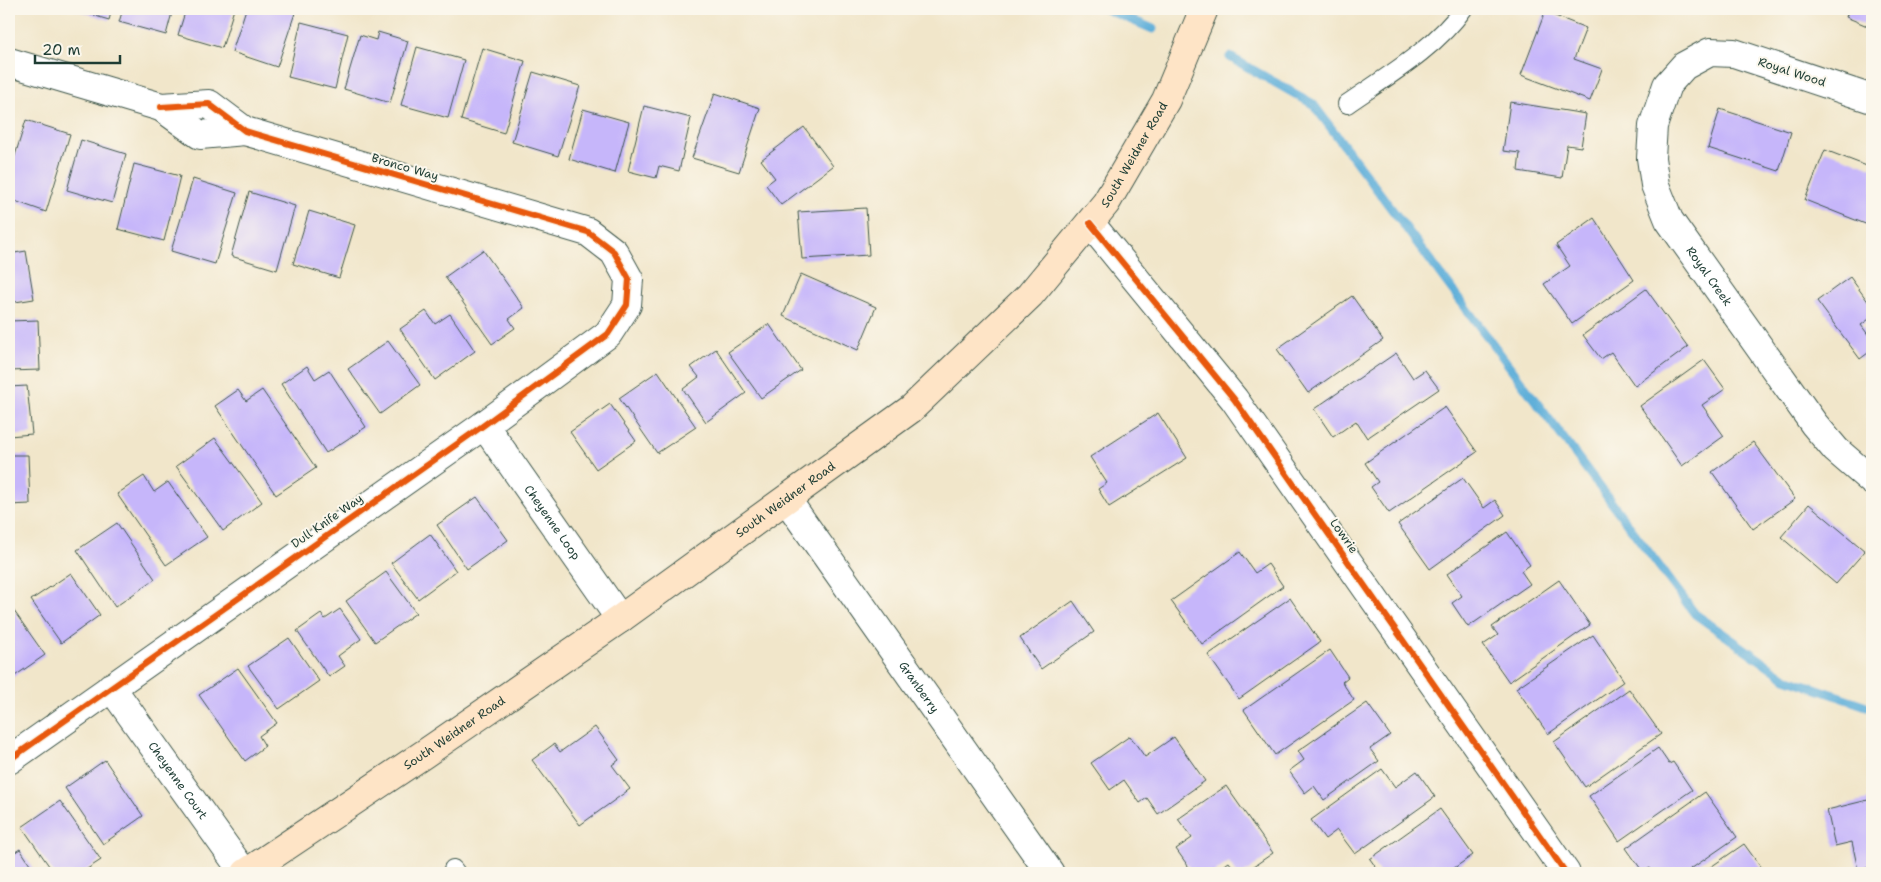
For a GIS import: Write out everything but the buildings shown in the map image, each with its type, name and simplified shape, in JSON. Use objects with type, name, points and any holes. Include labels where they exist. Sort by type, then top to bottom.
[{"type":"main road","name":"South Weidner Road","points":[[245,873],[424,754],[620,619],[911,409],[1030,295],[1106,203],[1166,100],[1204,9]]},
{"type":"street","name":"Royal Wood","points":[[1710,52],[1734,53],[1872,99]]},
{"type":"street","name":"Royal Creek","points":[[1710,52],[1684,66],[1667,86],[1653,126],[1651,158],[1655,185],[1669,220],[1814,424],[1836,450],[1872,481]]},
{"type":"street","name":"Bronco Way","points":[[9,62],[161,107],[209,104],[245,131],[588,232],[614,252],[629,279]]},
{"type":"street","name":"Lowrie","points":[[1090,223],[1234,399],[1566,873]]},
{"type":"street","name":"Dull Knife Way","points":[[9,760],[484,425],[608,334],[626,305],[629,279]]},
{"type":"street","name":"Cheyenne Loop","points":[[484,425],[620,619]]},
{"type":"street","name":"Granberry","points":[[787,500],[1050,873]]},
{"type":"street","name":"Cheyenne Court","points":[[111,687],[245,873]]},
{"type":"lane","points":[[1347,104],[1397,70],[1453,23],[1463,9]]},
{"type":"waterway","points":[[1106,9],[1153,29]]},
{"type":"waterway","points":[[1230,57],[1313,104],[1695,614],[1786,678],[1872,708]]},
{"type":"cycle path","points":[[9,760],[484,425],[608,334],[627,305],[629,279],[614,252],[588,232],[245,131],[209,104],[161,107]]},
{"type":"cycle path","points":[[1090,223],[1234,399],[1566,873]]}]
